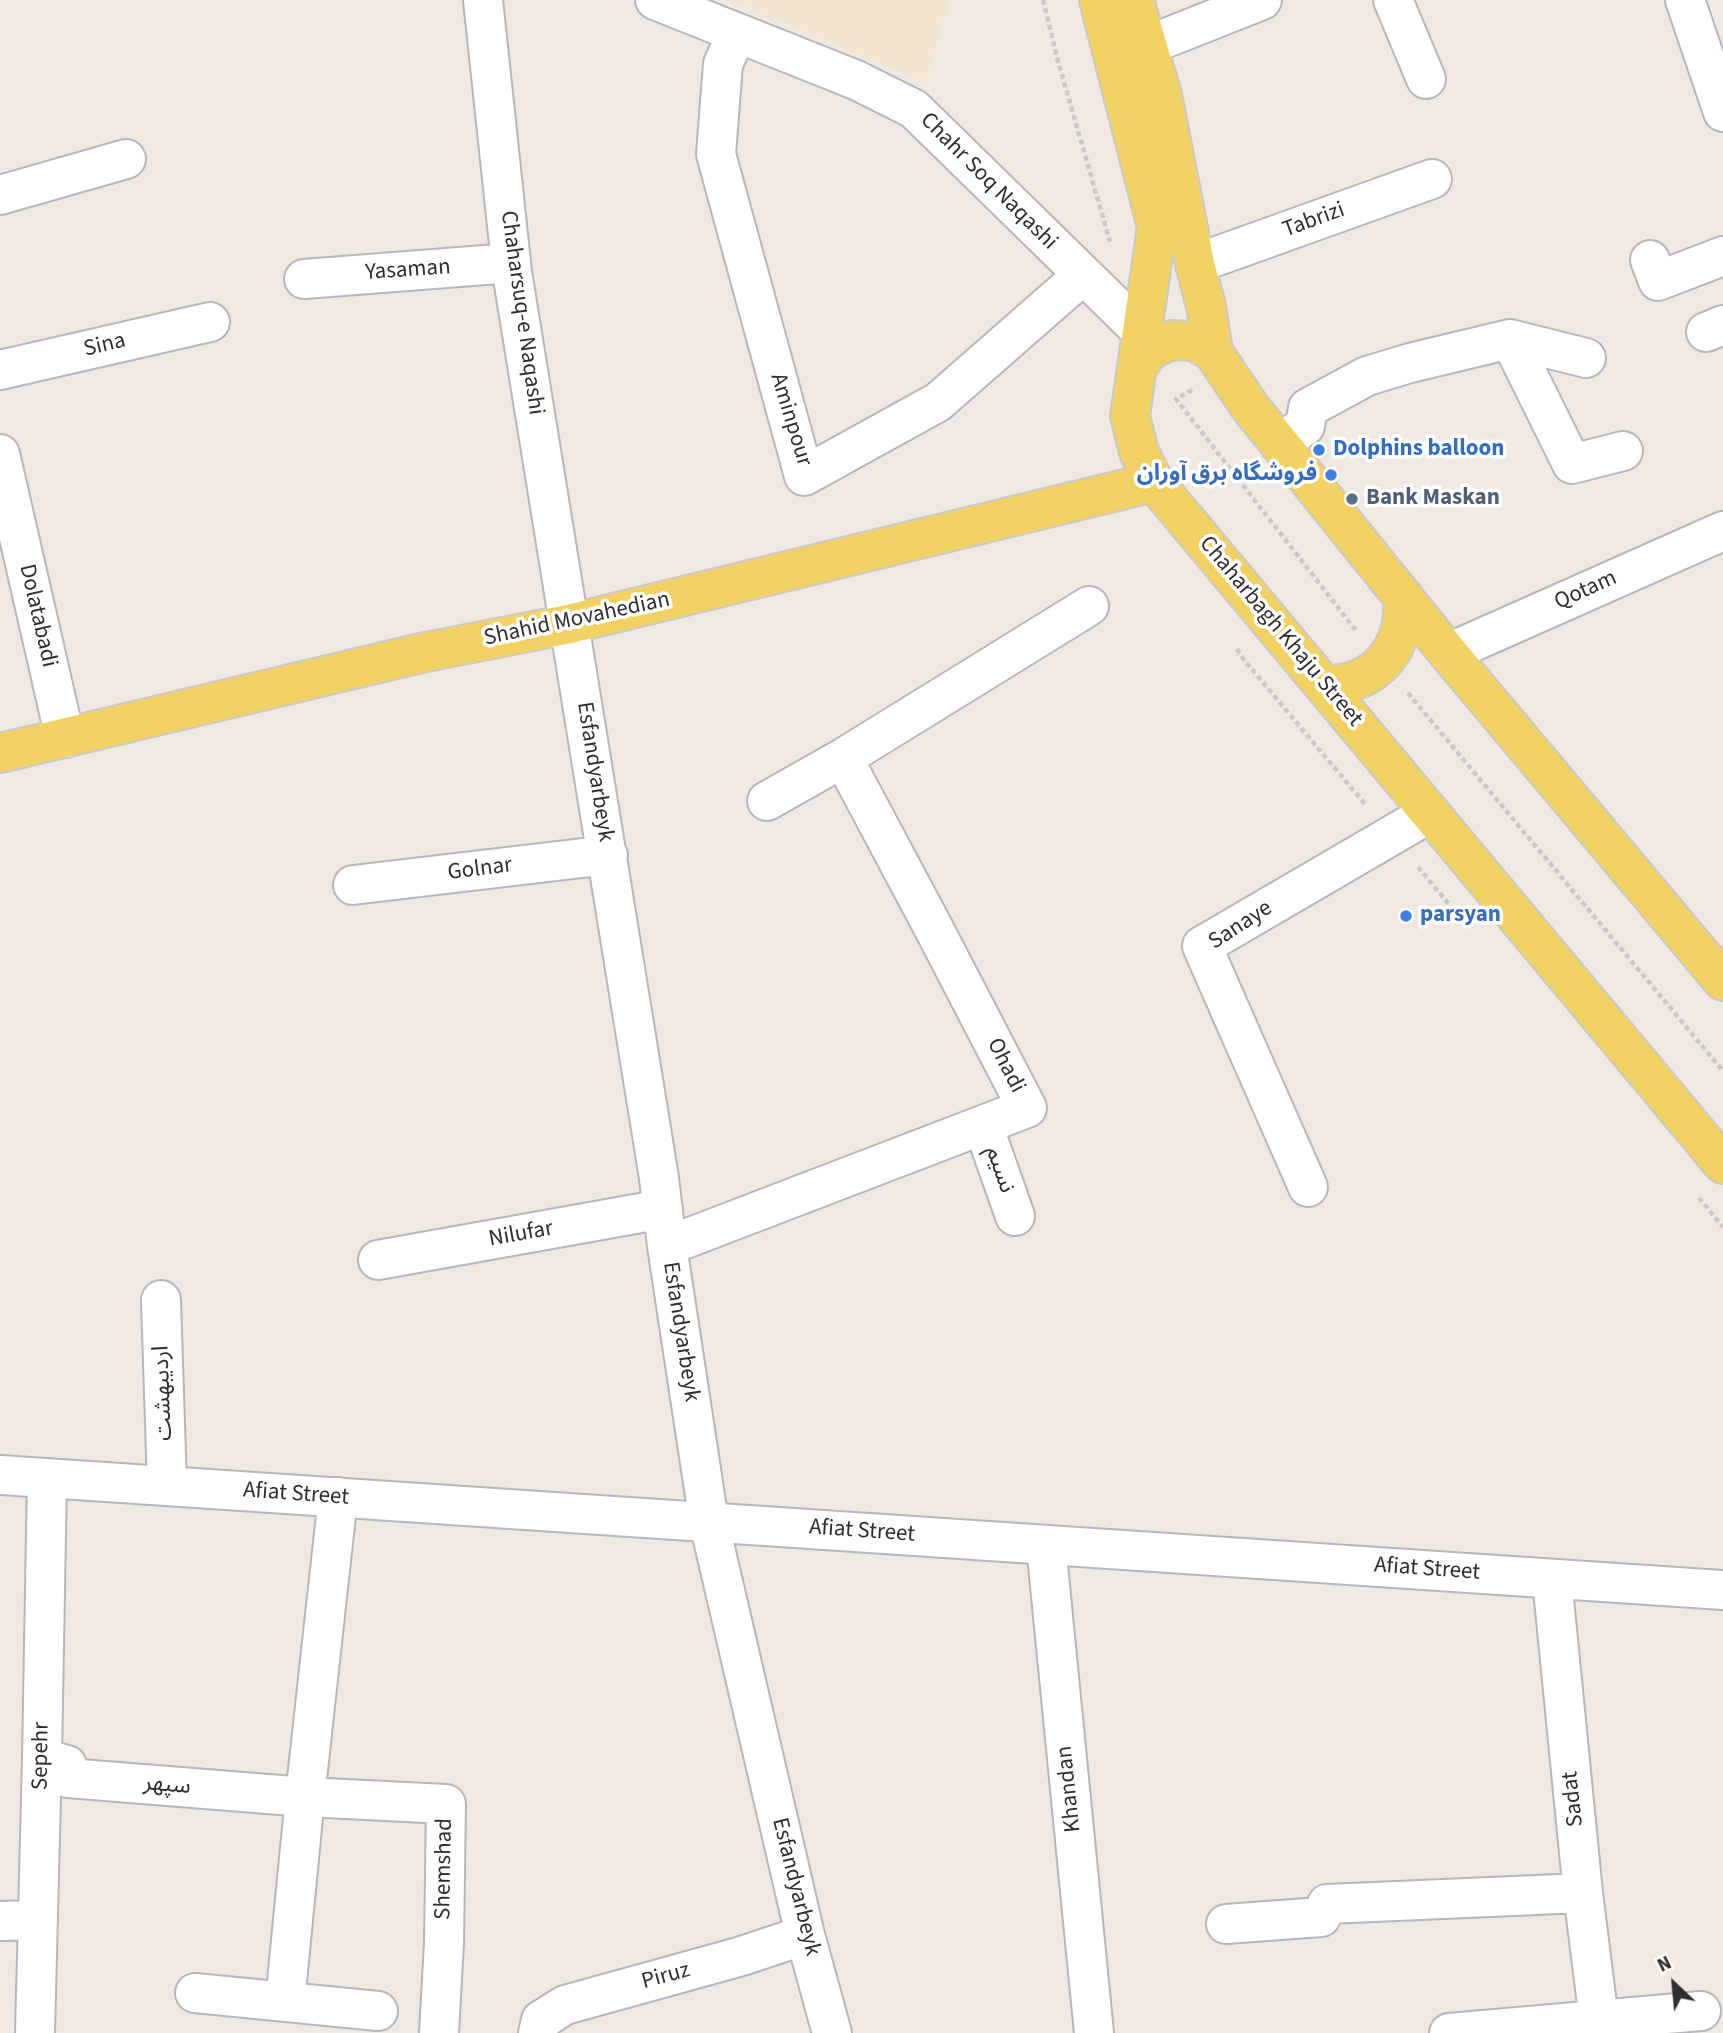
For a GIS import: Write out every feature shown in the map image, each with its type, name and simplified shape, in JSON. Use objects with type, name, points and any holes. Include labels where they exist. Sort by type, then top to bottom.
[{"type":"main road","name":"Chaharbagh Khaju Street","points":[[1099,0],[1157,227],[1129,416],[1139,452],[1154,482],[1723,1164]]},
{"type":"main road","points":[[1134,0],[1162,95],[1195,264],[1219,361]]},
{"type":"main road","points":[[1140,350],[1151,349],[1172,340],[1194,341],[1219,361],[1250,407],[1448,653],[1723,981]]},
{"type":"main road","name":"Shahid Movahedian","points":[[0,753],[421,653],[569,624],[1154,482]]},
{"type":"main road","points":[[1324,685],[1357,681],[1383,663],[1402,630],[1404,596]]},
{"type":"street","name":"Chaharsuq-e Naqashi","points":[[483,0],[511,263],[569,624]]},
{"type":"street","name":"Chahr Soq Naqashi","points":[[655,0],[856,80],[914,109],[1083,275],[1140,350]]},
{"type":"street","points":[[1146,46],[1262,0]]},
{"type":"street","points":[[1393,0],[1426,79]]},
{"type":"street","points":[[1685,0],[1715,65],[1723,112]]},
{"type":"street","name":"Aminpour","points":[[737,33],[723,64],[716,153],[804,476],[938,402],[1083,275]]},
{"type":"street","points":[[0,195],[126,159]]},
{"type":"street","name":"Tabrizi","points":[[1195,264],[1432,179]]},
{"type":"street","points":[[1650,260],[1657,281],[1723,256]]},
{"type":"street","name":"Yasaman","points":[[304,279],[511,263]]},
{"type":"street","name":"Sina","points":[[0,370],[210,321]]},
{"type":"street","points":[[1510,339],[1572,464],[1623,451]]},
{"type":"street","points":[[1279,443],[1305,426],[1308,408],[1367,376],[1401,381],[1510,339],[1586,358]]},
{"type":"street","name":"Dolatabadi","points":[[0,454],[65,737]]},
{"type":"street","name":"Qotam","points":[[1448,653],[1723,531]]},
{"type":"street","points":[[767,802],[1089,606]]},
{"type":"street","name":"Esfandyarbeyk","points":[[569,624],[608,855],[709,1522],[806,1935],[832,2033]]},
{"type":"street","name":"Ohadi","points":[[665,1227],[983,1125],[1027,1108],[843,758]]},
{"type":"street","name":"Sanaye","points":[[1308,1187],[1202,946],[1430,813]]},
{"type":"street","name":"Golnar","points":[[353,885],[608,855]]},
{"type":"street","name":"نسیم","points":[[983,1125],[1015,1216]]},
{"type":"street","name":"Nilufar","points":[[378,1261],[665,1227]]},
{"type":"street","name":"اردیبهشت","points":[[161,1300],[167,1486]]},
{"type":"street","name":"Afiat Street","points":[[0,1475],[1723,1590]]},
{"type":"street","name":"Sepehr","points":[[35,2033],[47,1478]]},
{"type":"street","points":[[285,2002],[338,1497]]},
{"type":"street","name":"Khandan","points":[[1046,1545],[1094,2033]]},
{"type":"street","name":"Sadat","points":[[1552,1579],[1583,1894],[1599,2020]]},
{"type":"street","name":"سپهر","points":[[42,1758],[67,1765],[68,1778],[305,1797]]},
{"type":"street","name":"Shemshad","points":[[305,1797],[446,1804],[444,1943],[439,2033]]},
{"type":"street","points":[[1226,1924],[1321,1917],[1327,1904],[1583,1894]]},
{"type":"street","points":[[0,1921],[38,1920]]},
{"type":"street","name":"Piruz","points":[[538,2033],[541,2020],[565,2005],[742,1956],[806,1935]]},
{"type":"street","points":[[195,1993],[378,2011]]},
{"type":"street","points":[[1449,2033],[1701,2011]]},
{"type":"path","points":[[1219,361],[1176,399],[1352,626],[1723,1071]]},
{"type":"shaded area","points":[[729,0],[950,0],[925,83]]},
{"type":"place","name":"Dolphins balloon","points":[[1319,450]]},
{"type":"place","name":"فروشگاه برق آوران","points":[[1331,475]]},
{"type":"place","name":"Bank Maskan","points":[[1352,499]]},
{"type":"place","name":"parsyan","points":[[1406,916]]}]
